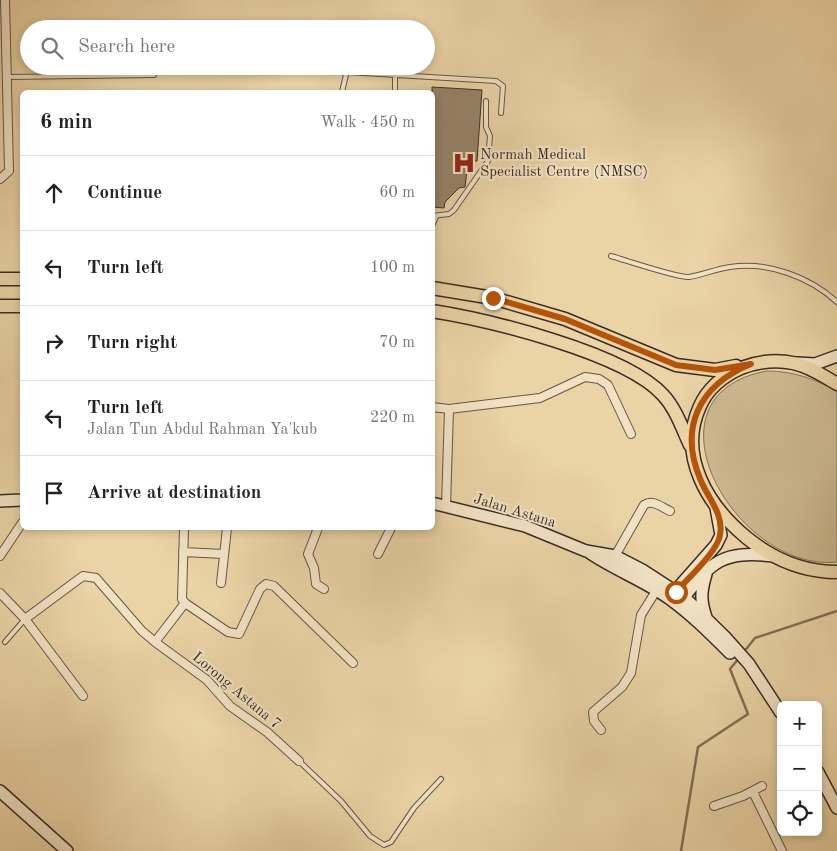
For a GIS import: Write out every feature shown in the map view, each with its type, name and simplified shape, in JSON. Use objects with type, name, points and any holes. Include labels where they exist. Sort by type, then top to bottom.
[{"type":"main road","points":[[0,279],[20,279]]},
{"type":"main road","points":[[435,288],[493,298],[565,319],[676,365],[715,370],[770,361],[815,364],[837,356]]},
{"type":"main road","points":[[0,306],[20,306]]},
{"type":"main road","points":[[435,310],[456,314],[560,342],[636,373],[650,383],[672,406],[694,454]]},
{"type":"main road","points":[[794,363],[837,384]]},
{"type":"main road","points":[[751,364],[728,374],[708,393],[699,409],[692,430],[694,454],[701,481],[716,508],[741,532],[774,556],[800,567],[837,574]]},
{"type":"main road","points":[[0,500],[20,500]]},
{"type":"main road","name":"Jalan Astana","points":[[435,504],[525,526],[586,551],[608,566],[656,591],[676,598],[708,619],[758,678],[777,707]]},
{"type":"main road","points":[[676,598],[716,545],[720,535],[716,508]]},
{"type":"main road","name":"Jalan Astana","points":[[586,551],[615,556],[644,571],[735,653]]},
{"type":"main road","points":[[676,598],[718,561],[735,554],[774,556]]},
{"type":"main road","points":[[707,570],[701,592],[701,604],[708,619]]},
{"type":"main road","points":[[644,571],[664,580],[672,581],[692,575]]},
{"type":"main road","points":[[822,780],[837,808]]},
{"type":"main road","points":[[0,791],[66,851]]},
{"type":"street","points":[[0,179],[9,171],[3,95],[8,77],[3,2]]},
{"type":"street","points":[[435,407],[449,409],[540,398],[585,377],[599,379],[608,385],[631,434]]},
{"type":"street","points":[[446,506],[449,409]]},
{"type":"street","points":[[615,556],[644,505],[654,503],[670,511]]},
{"type":"street","points":[[0,556],[20,526]]},
{"type":"street","points":[[184,530],[182,599],[185,603],[228,632],[239,634],[260,589],[266,584],[274,586],[353,662]]},
{"type":"street","points":[[221,583],[227,530]]},
{"type":"street","points":[[317,530],[308,554],[314,568],[316,584],[324,589]]},
{"type":"street","points":[[378,554],[390,530]]},
{"type":"street","points":[[183,552],[224,554]]},
{"type":"street","name":"Lorong Astana 7","points":[[25,620],[83,576],[89,575],[96,578],[142,631],[207,680],[230,706],[267,732],[299,761]]},
{"type":"street","points":[[601,730],[594,721],[593,712],[622,687],[631,673],[641,615],[656,591]]},
{"type":"street","points":[[0,593],[25,620],[84,696]]},
{"type":"street","points":[[155,642],[185,603]]},
{"type":"street","points":[[714,806],[754,792],[762,786]]},
{"type":"street","points":[[754,792],[782,851]]},
{"type":"lane","points":[[8,77],[105,75]]},
{"type":"lane","points":[[342,90],[346,75]]},
{"type":"lane","points":[[383,75],[501,83],[503,92],[501,113]]},
{"type":"lane","points":[[394,90],[395,76]]},
{"type":"lane","points":[[435,216],[449,214],[454,210],[488,162],[490,136],[486,127],[486,101]]},
{"type":"lane","points":[[611,256],[688,277],[732,266],[766,268],[806,281],[828,293],[837,302]]},
{"type":"lane","points":[[5,642],[25,620]]},
{"type":"lane","points":[[299,761],[340,801],[370,836],[384,845],[391,842],[414,808],[441,779]]},
{"type":"shaded area","points":[[767,371],[786,372],[804,377],[837,391],[837,562],[800,558],[765,540],[735,513],[714,480],[704,445],[708,413],[728,387]]},
{"type":"building","points":[[432,87],[482,90],[477,161],[468,162],[465,187],[459,188],[445,202],[444,208],[435,207],[435,90],[432,90]]},
{"type":"waterway","points":[[743,653],[755,638],[837,611]]},
{"type":"waterway","points":[[681,851],[698,747],[748,714],[730,669],[739,658]]},
{"type":"place","name":"Normah Medical Specialist Centre (NMSC)","points":[[464,163]]},
{"type":"route","points":[[493,298],[565,319],[676,365],[715,370],[751,364],[728,374],[719,381],[702,401],[696,416],[692,430],[692,447],[701,481],[716,508],[720,535],[716,545],[676,592]]}]
